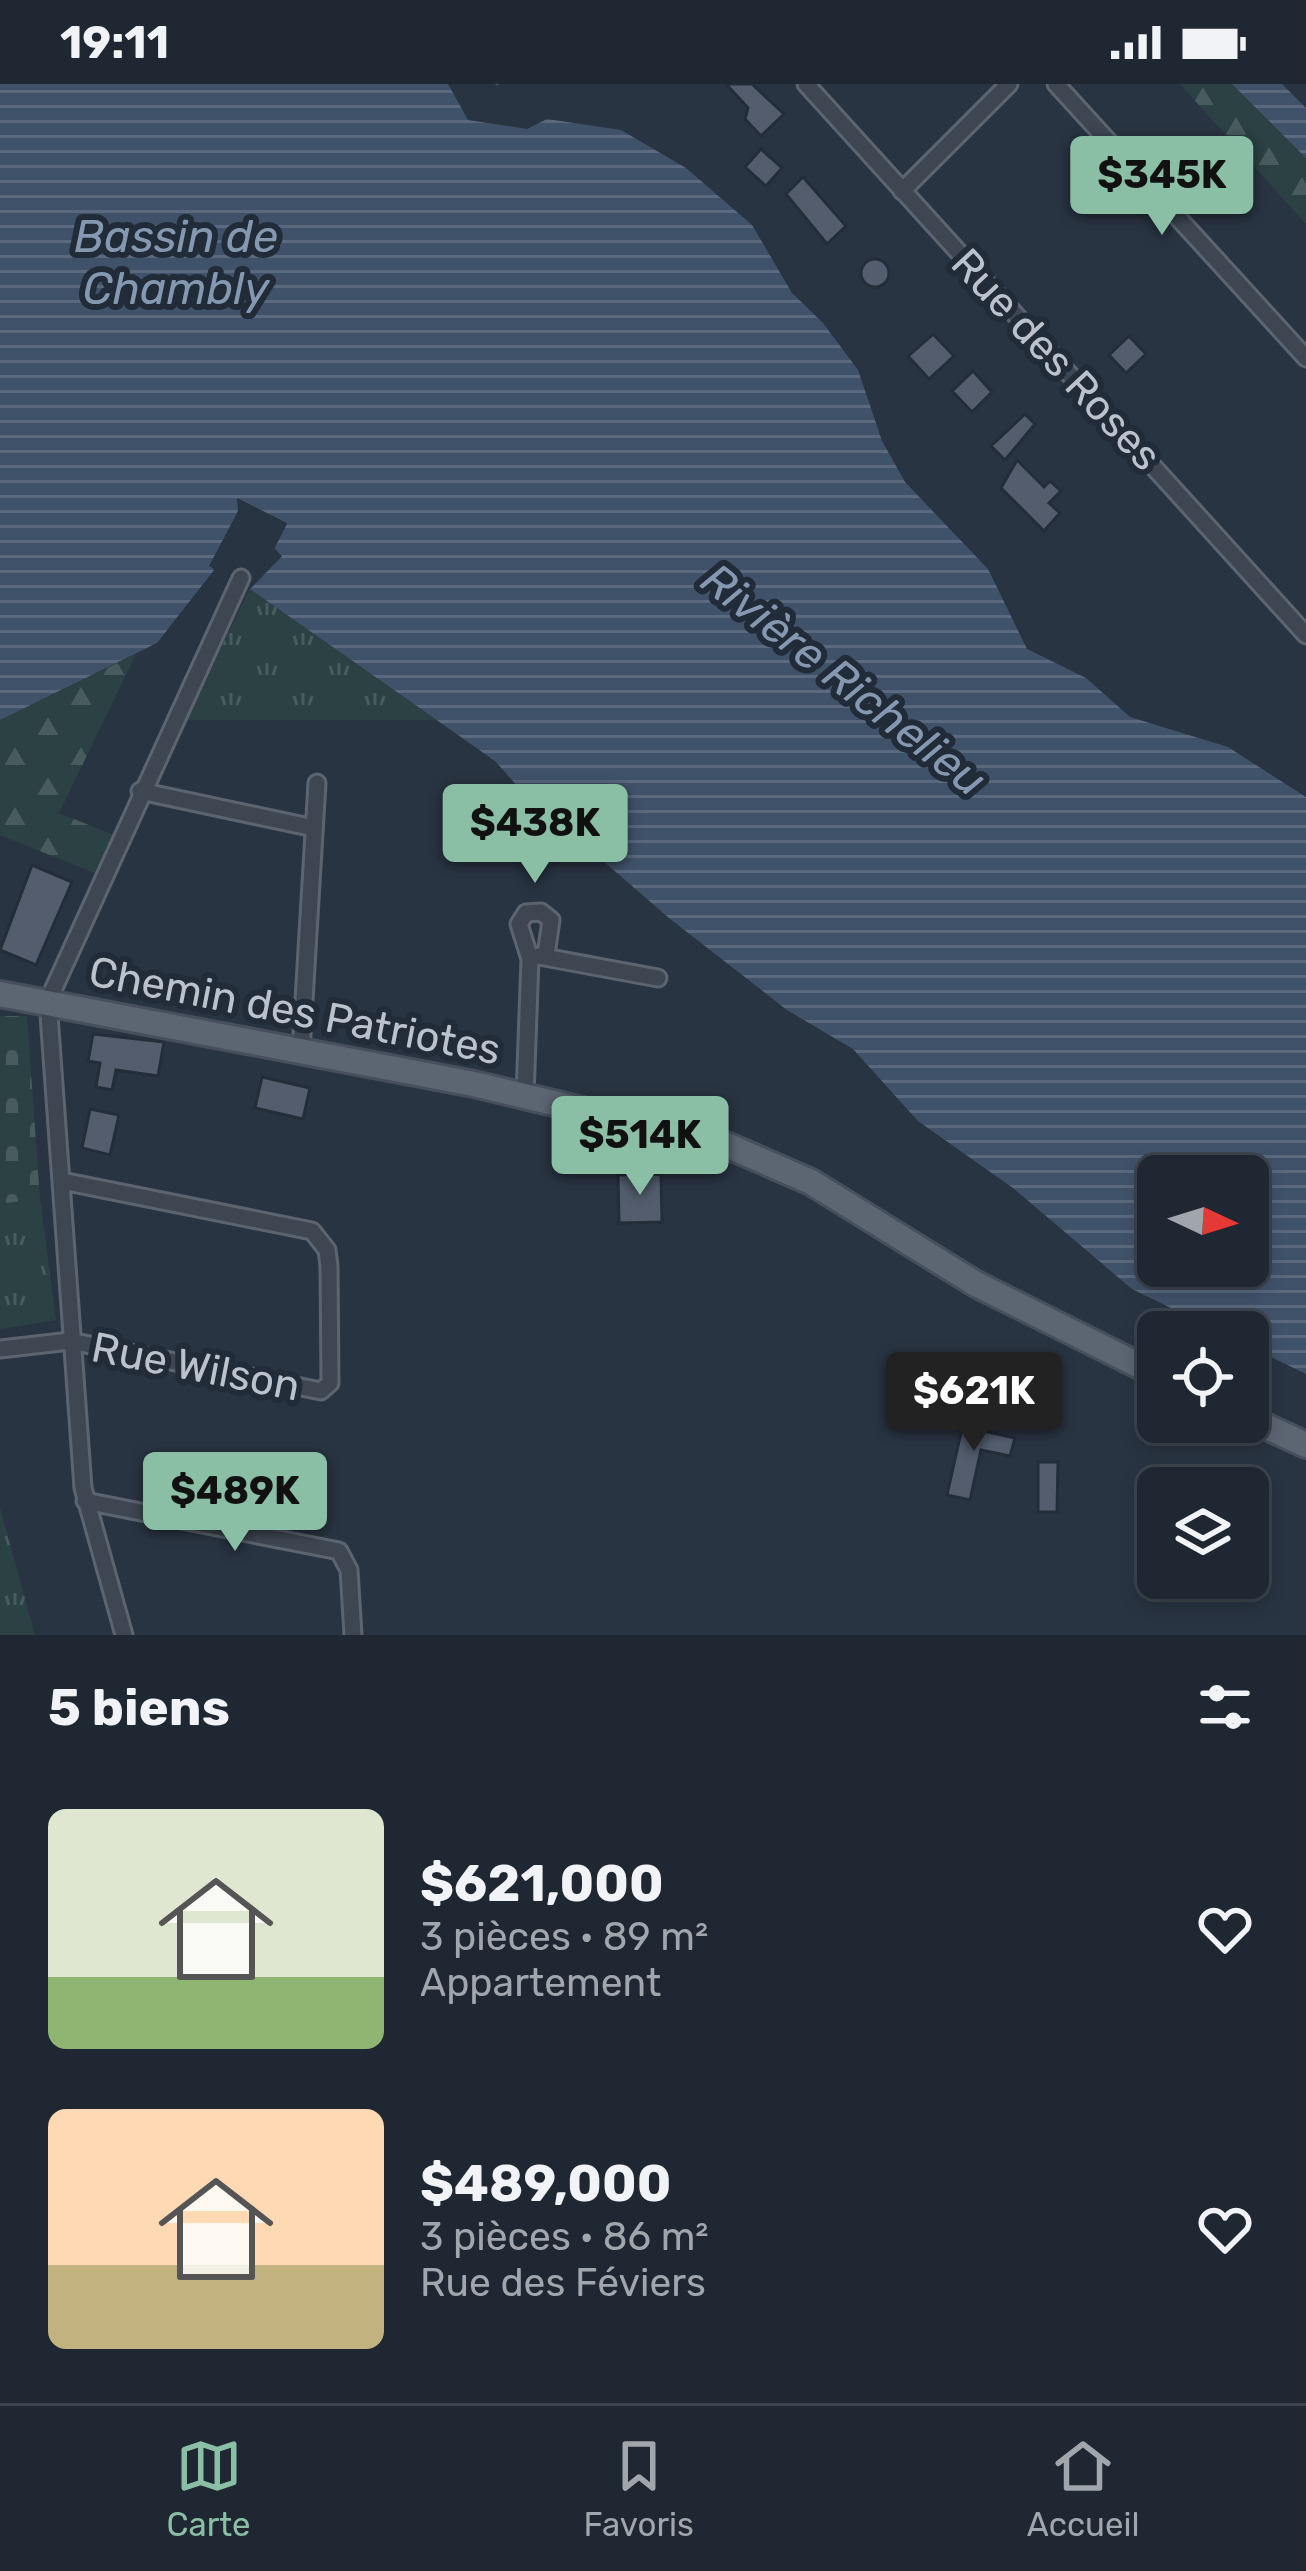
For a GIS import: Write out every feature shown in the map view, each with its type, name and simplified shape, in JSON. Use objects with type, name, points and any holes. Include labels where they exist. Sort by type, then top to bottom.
[{"type":"main road","name":"Chemin des Patriotes","points":[[0,994],[301,1050],[681,1131],[768,1161],[976,1284],[1137,1364]]},
{"type":"main road","points":[[1269,1428],[1306,1445]]},
{"type":"street","name":"Rue des Roses","points":[[806,84],[1306,634]]},
{"type":"street","points":[[902,191],[1009,84]]},
{"type":"street","points":[[1056,84],[1306,358]]},
{"type":"street","points":[[124,1635],[85,1501],[48,1001],[241,578]]},
{"type":"street","points":[[301,1050],[317,783]]},
{"type":"street","points":[[140,791],[314,828]]},
{"type":"street","points":[[525,1096],[538,957],[658,978]]},
{"type":"street","name":"Rue Wilson","points":[[0,1349],[70,1341],[321,1391],[330,1384],[329,1266],[322,1239],[301,1227],[62,1181]]},
{"type":"street","points":[[85,1501],[339,1551],[349,1570],[353,1635]]},
{"type":"green space","points":[[1180,84],[1232,84],[1306,158],[1306,224]]},
{"type":"green space","points":[[250,589],[436,720],[185,720]]},
{"type":"green space","points":[[136,654],[59,813],[114,835],[97,874],[0,835],[0,720]]},
{"type":"green space","points":[[0,1016],[27,1016],[40,1199],[0,1204]]},
{"type":"green space","points":[[40,1199],[56,1320],[0,1329],[0,1204]]},
{"type":"green space","points":[[0,1508],[35,1635],[0,1635]]},
{"type":"water","points":[[0,84],[448,84],[468,120],[527,129],[547,119],[621,130],[686,168],[752,225],[792,293],[823,323],[858,370],[882,441],[905,482],[988,569],[1027,649],[1086,678],[1130,717],[1228,747],[1306,797],[1306,1374],[1269,1356],[1269,1311],[1177,1311],[1132,1289],[1013,1188],[918,1121],[853,1049],[787,1010],[669,918],[521,790],[495,761],[250,589],[281,557],[274,549],[287,524],[238,499],[238,511],[210,565],[214,570],[157,643],[0,720]]},
{"type":"water","points":[[1232,84],[1282,84],[1306,108],[1306,158]]},
{"type":"pier","points":[[237,498],[287,523],[274,548],[282,556],[250,589],[245,586],[273,556],[268,547],[279,526],[243,508],[217,564],[220,572],[209,566],[238,512]]},
{"type":"building","points":[[726,84],[752,84],[784,114],[761,136],[745,119],[748,108]]},
{"type":"building","points":[[761,149],[782,168],[766,186],[745,167]]},
{"type":"building","points":[[803,177],[846,226],[827,244],[786,194]]},
{"type":"building","points":[[875,259],[885,263],[889,273],[885,283],[875,287],[865,283],[861,273],[865,263]]},
{"type":"building","points":[[933,334],[954,356],[929,379],[908,356]]},
{"type":"building","points":[[1129,336],[1146,354],[1126,373],[1109,355]]},
{"type":"building","points":[[973,371],[992,392],[972,412],[952,391]]},
{"type":"building","points":[[1025,414],[1035,424],[1005,460],[991,446]]},
{"type":"building","points":[[1017,460],[1044,487],[1050,481],[1061,491],[1049,503],[1060,513],[1044,531],[1001,488]]},
{"type":"building","points":[[32,865],[72,882],[36,965],[0,950]]},
{"type":"building","points":[[93,1034],[164,1042],[158,1076],[116,1070],[112,1090],[96,1087],[100,1063],[88,1061]]},
{"type":"building","points":[[262,1077],[310,1088],[303,1119],[255,1108]]},
{"type":"building","points":[[90,1109],[119,1115],[110,1155],[82,1148]]},
{"type":"building","points":[[661,1174],[662,1222],[619,1223],[618,1175]]},
{"type":"building","points":[[1032,1361],[1056,1361],[1055,1389],[1031,1389]]},
{"type":"building","points":[[967,1406],[980,1409],[975,1429],[1015,1438],[1010,1456],[981,1450],[970,1500],[947,1495]]},
{"type":"building","points":[[1038,1462],[1058,1462],[1057,1512],[1038,1512]]},
{"type":"water label","name":"Bassin de Chambly","points":[[176,262]]},
{"type":"water label","name":"Rivière Richelieu","points":[[844,679]]}]
